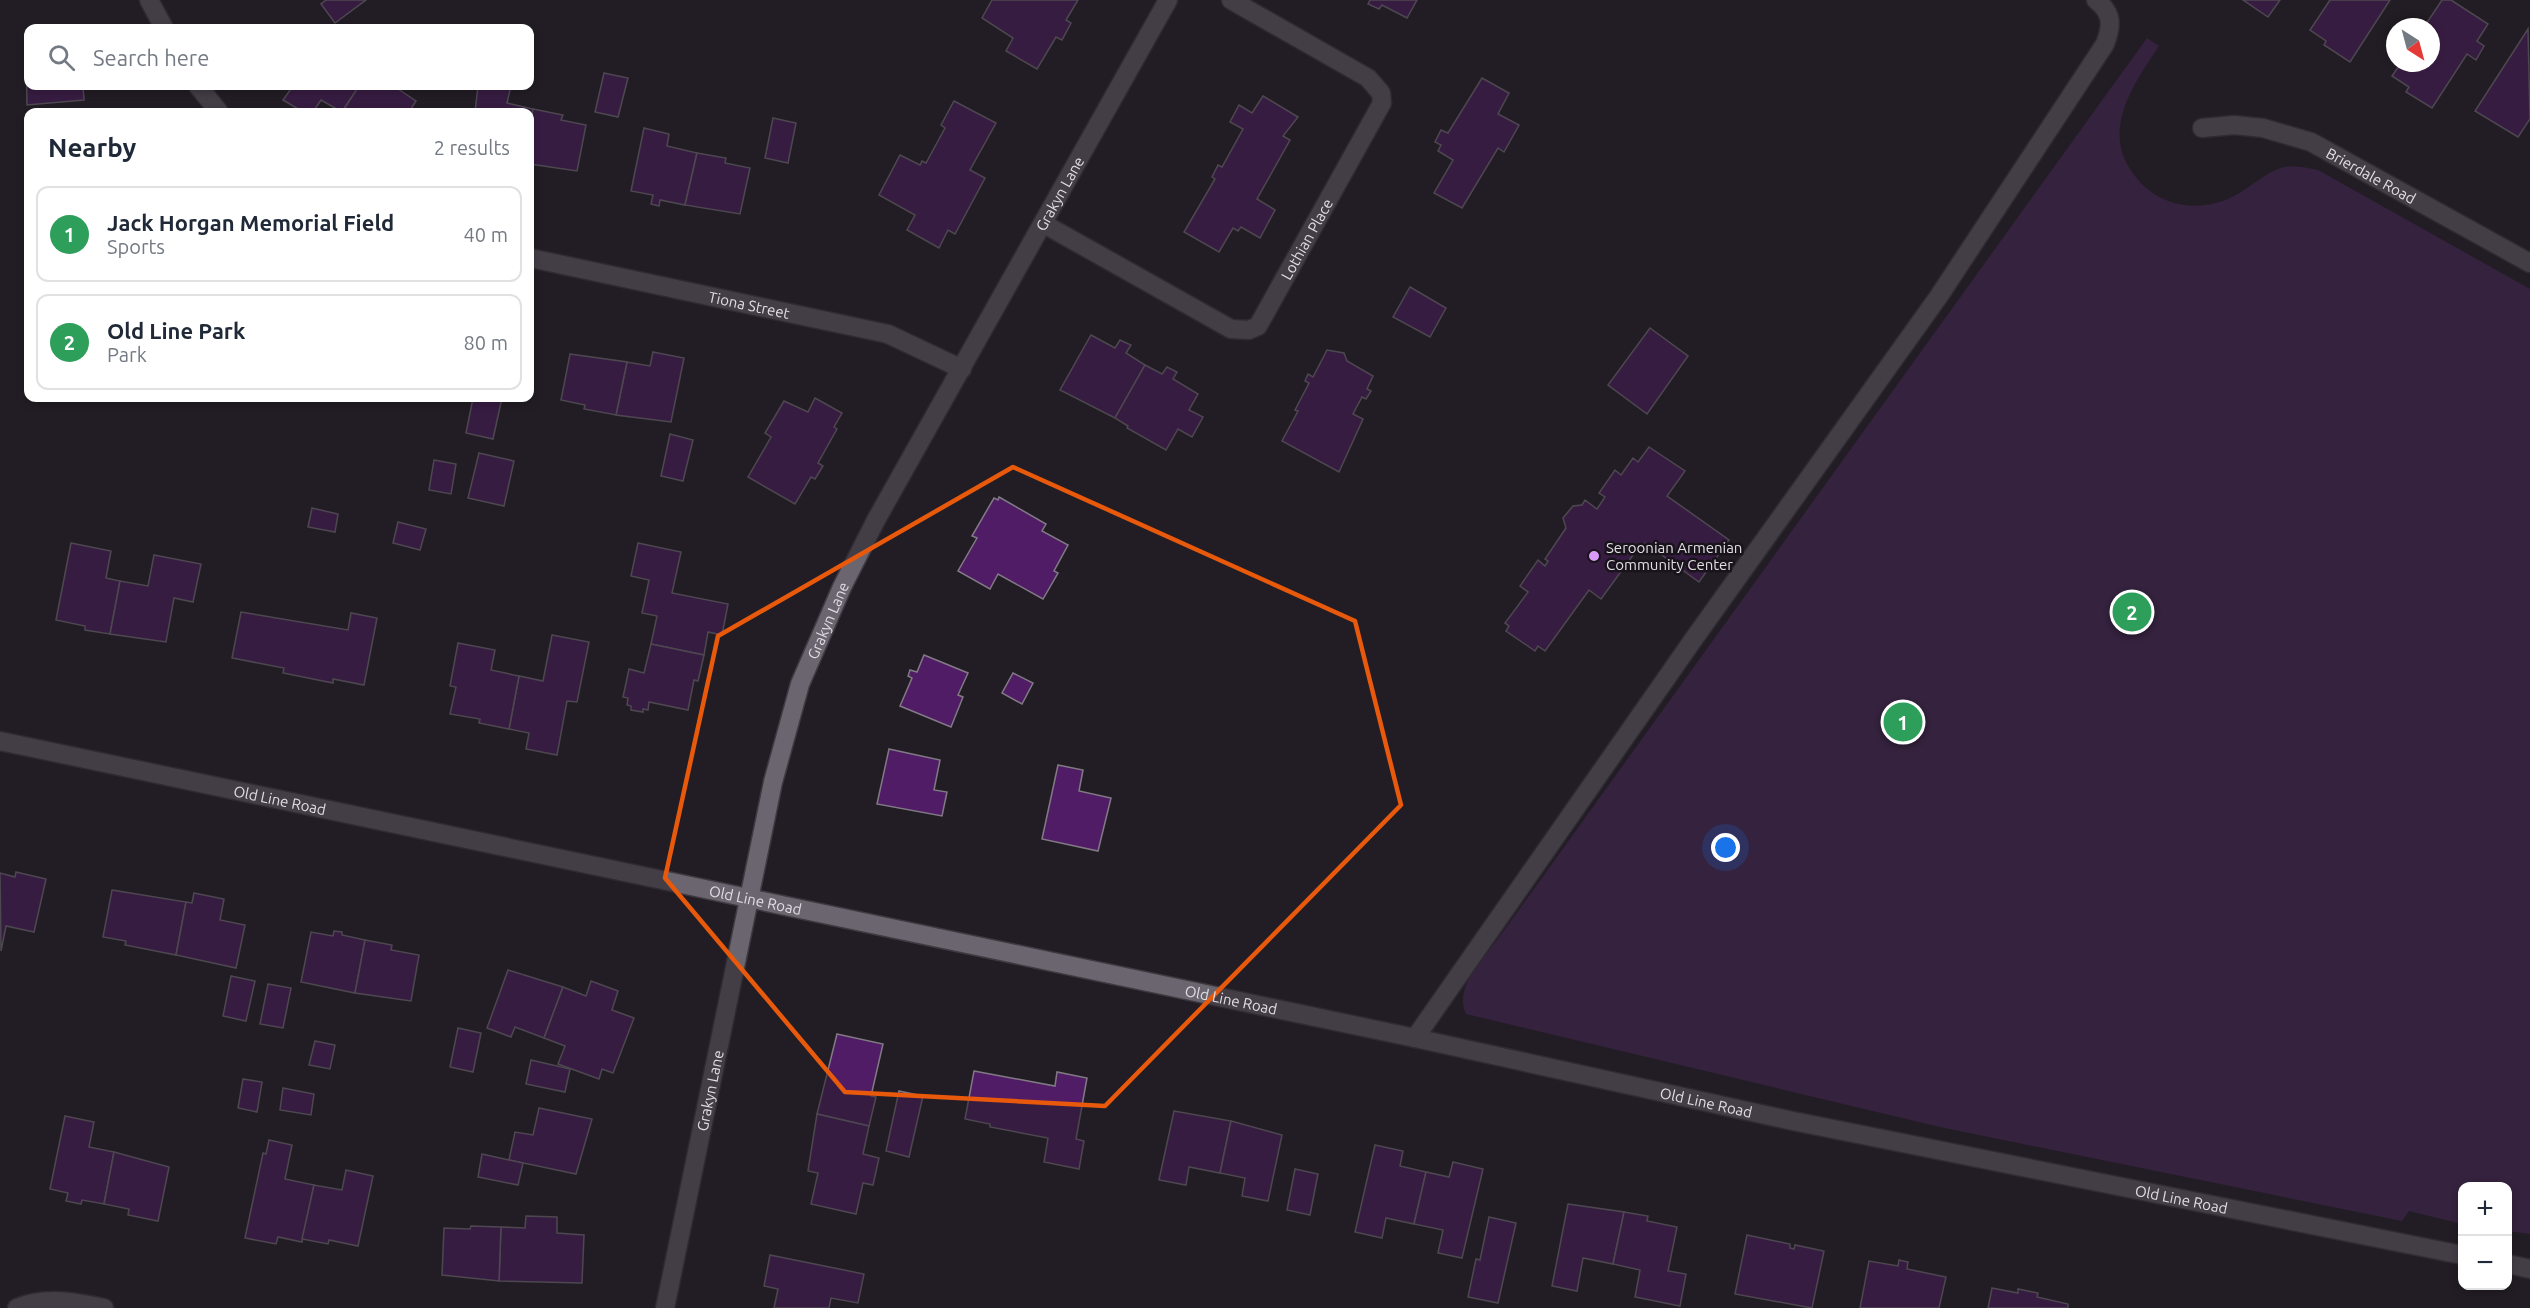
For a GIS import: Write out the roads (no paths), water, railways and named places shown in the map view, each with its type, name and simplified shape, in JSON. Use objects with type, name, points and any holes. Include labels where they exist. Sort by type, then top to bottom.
[{"type":"street","points":[[149,0],[162,24]]},
{"type":"street","name":"Grakyn Lane","points":[[665,1308],[784,732],[816,641],[876,520],[1168,0]]},
{"type":"street","name":"Lothian Place","points":[[1044,224],[1231,329],[1249,330],[1258,326],[1382,103],[1381,93],[1368,78],[1231,0]]},
{"type":"street","points":[[1416,1038],[1693,640],[1939,296],[2105,44],[2111,28],[2110,18],[2104,6],[2096,0]]},
{"type":"street","points":[[201,90],[216,108]]},
{"type":"street","name":"Brierdale Road","points":[[2202,128],[2234,125],[2263,128],[2311,142],[2530,263]]},
{"type":"street","name":"Tiona Street","points":[[534,259],[888,334],[962,369]]},
{"type":"street","name":"Old Line Road","points":[[0,741],[1416,1038],[1793,1121],[2458,1254]]},
{"type":"street","points":[[2512,1265],[2530,1269]]},
{"type":"street","points":[[17,1308],[41,1301],[63,1301],[104,1308]]},
{"type":"place","name":"Seroonian Armenian Community Center","points":[[1594,556]]},
{"type":"place","name":"Old Line Park","points":[[2132,612]]},
{"type":"place","name":"Jack Horgan Memorial Field","points":[[1903,722]]}]
